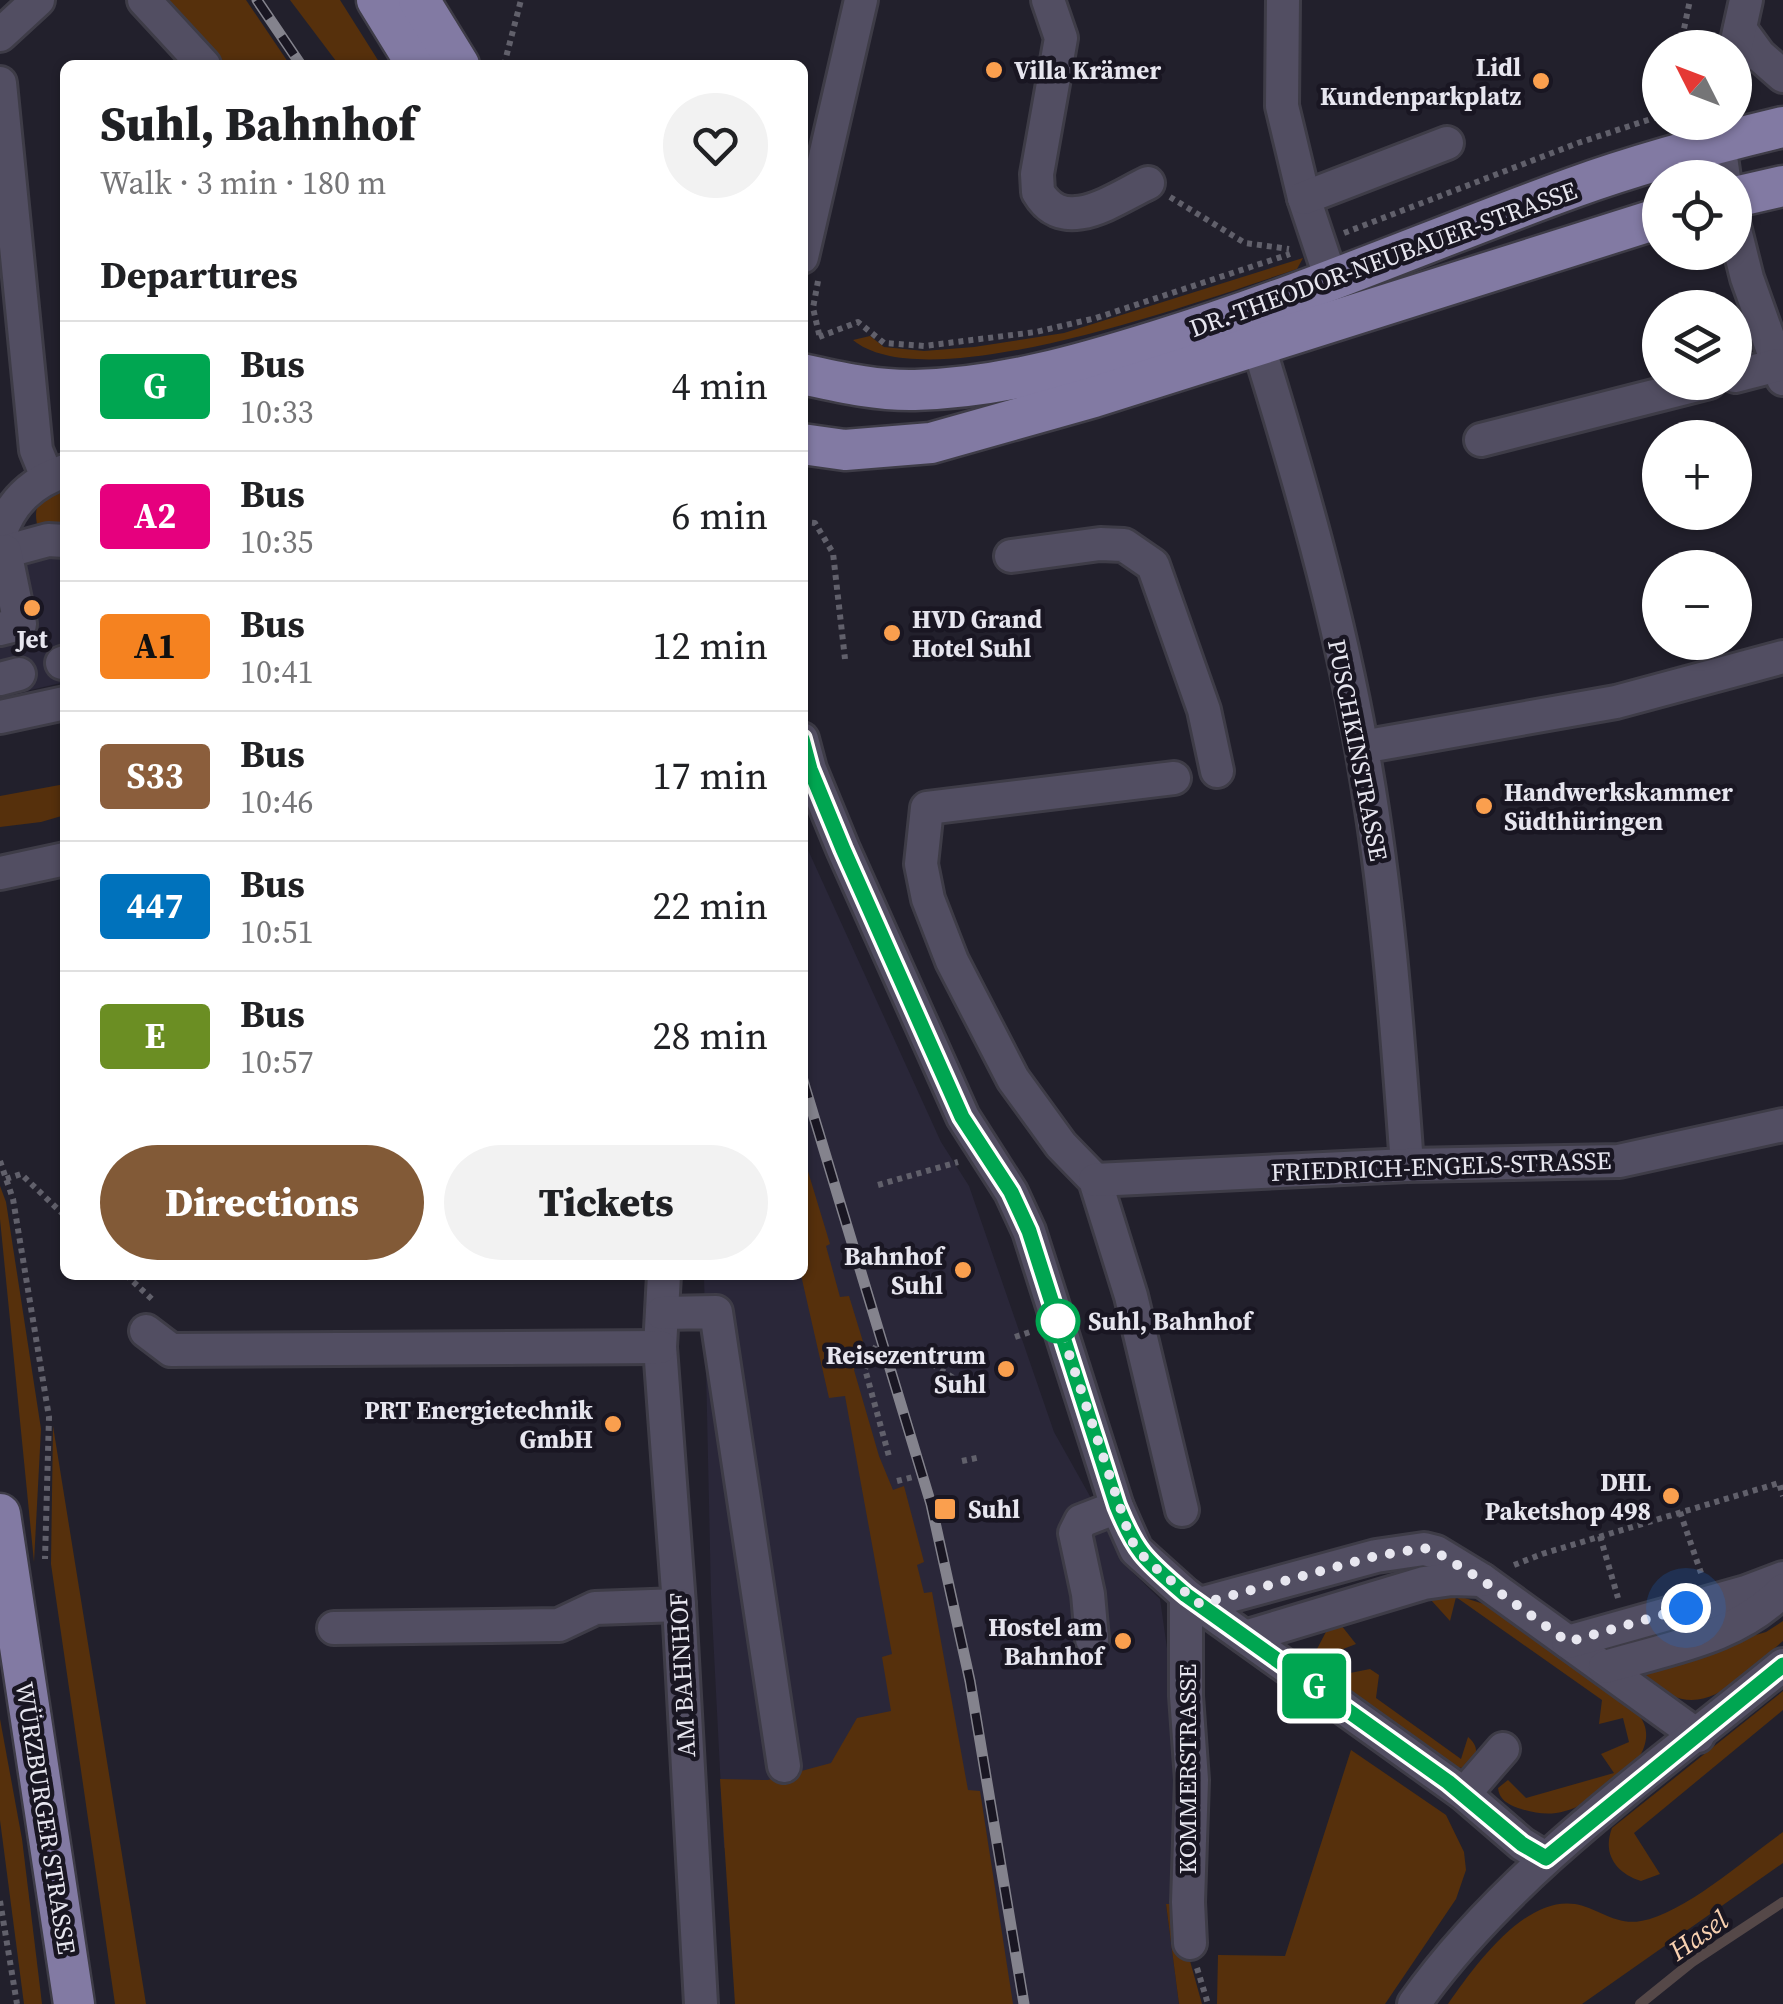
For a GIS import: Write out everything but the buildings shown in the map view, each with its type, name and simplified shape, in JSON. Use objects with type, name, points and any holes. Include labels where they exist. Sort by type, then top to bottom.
[{"type":"main road","points":[[377,0],[414,60]]},
{"type":"main road","points":[[419,0],[456,60]]},
{"type":"main road","name":"DR.-THEODOR-NEUBAUER-STRASSE","points":[[808,375],[861,386],[914,390],[1003,382],[1134,348],[1332,282],[1573,188],[1783,127]]},
{"type":"main road","points":[[1752,194],[1783,186]]},
{"type":"main road","name":"DR.-THEODOR-NEUBAUER-STRASSE","points":[[808,445],[845,450],[931,443],[1094,397],[1642,224]]},
{"type":"main road","name":"WÜRZBURGER STRASSE","points":[[0,1514],[74,2004]]},
{"type":"street","points":[[0,35],[38,0]]},
{"type":"street","points":[[144,0],[199,60]]},
{"type":"street","points":[[808,231],[860,0]]},
{"type":"street","points":[[1048,0],[1061,38],[1037,174],[1038,192],[1050,207],[1076,216],[1148,183]]},
{"type":"street","points":[[1283,0],[1282,106],[1304,198],[1332,282]]},
{"type":"street","points":[[1740,26],[1759,55],[1783,76]]},
{"type":"street","points":[[0,83],[36,450],[56,474],[25,493],[2,533],[20,624],[0,629]]},
{"type":"street","points":[[1304,198],[1447,144]]},
{"type":"street","points":[[1746,270],[1780,364],[1752,371]]},
{"type":"street","name":"PUSCHKINSTRASSE","points":[[1258,344],[1305,496],[1362,747],[1391,944],[1408,1165]]},
{"type":"street","points":[[1481,440],[1642,399]]},
{"type":"street","points":[[2,533],[60,540]]},
{"type":"street","points":[[1011,556],[1100,544],[1124,545],[1153,565],[1204,710],[1217,771]]},
{"type":"street","points":[[1362,747],[1616,702],[1783,658]]},
{"type":"street","points":[[0,718],[60,704]]},
{"type":"street","points":[[808,762],[962,1117],[1011,1192],[1029,1231],[1117,1506],[1136,1550],[1193,1600],[1464,1794],[1522,1844],[1546,1858]]},
{"type":"street","points":[[1174,778],[927,808],[921,864],[928,899],[952,960],[1013,1079],[1061,1145],[1095,1180],[1131,1296],[1182,1510]]},
{"type":"street","points":[[0,873],[60,860]]},
{"type":"street","name":"FRIEDRICH-ENGELS-STRASSE","points":[[1095,1180],[1408,1165],[1619,1161],[1783,1126]]},
{"type":"street","name":"AM BAHNHOF","points":[[664,1280],[660,1346],[700,2004]]},
{"type":"street","points":[[662,1312],[716,1312],[784,1766]]},
{"type":"street","points":[[146,1331],[171,1350],[660,1346]]},
{"type":"street","points":[[1092,1639],[1088,1594],[1075,1533],[1081,1521],[1117,1506]]},
{"type":"street","points":[[1193,1600],[1407,1549],[1436,1552],[1482,1580],[1698,1736]]},
{"type":"street","points":[[1568,1642],[1783,1578]]},
{"type":"street","points":[[1245,1637],[1424,1583],[1482,1580]]},
{"type":"street","points":[[1605,1667],[1730,1630],[1766,1608],[1783,1590]]},
{"type":"street","name":"KOMMERSTRASSE","points":[[1190,1943],[1192,1780],[1186,1696],[1193,1600]]},
{"type":"street","points":[[334,1628],[559,1625],[595,1608],[678,1606]]},
{"type":"street","points":[[1414,2004],[1476,1929],[1546,1858],[1783,1665]]},
{"type":"street","points":[[1464,1794],[1503,1749]]},
{"type":"path","points":[[505,60],[520,0]]},
{"type":"path","points":[[1684,30],[1690,0]]},
{"type":"path","points":[[1318,242],[1578,142],[1642,122]]},
{"type":"path","points":[[820,337],[858,322],[884,343],[924,346],[1036,332],[1096,318],[1299,250],[1245,243],[1148,183]]},
{"type":"path","points":[[808,522],[815,523],[832,553],[844,659]]},
{"type":"path","points":[[878,1185],[962,1161],[982,1150]]},
{"type":"path","points":[[0,1161],[14,1199],[49,1417],[45,1570]]},
{"type":"path","points":[[6,1179],[21,1174],[60,1211]]},
{"type":"path","points":[[876,1346],[865,1370],[890,1460]]},
{"type":"path","points":[[958,1381],[932,1364],[959,1355]]},
{"type":"path","points":[[962,1461],[981,1456]]},
{"type":"path","points":[[897,1481],[913,1477]]},
{"type":"path","points":[[1482,1580],[1542,1554],[1779,1483],[1783,1496]]},
{"type":"path","points":[[1680,1512],[1706,1587]]},
{"type":"path","points":[[1600,1536],[1622,1612]]},
{"type":"path","points":[[0,1900],[17,2004]]},
{"type":"shaded area","points":[[164,0],[246,0],[287,60],[218,60]]},
{"type":"shaded area","points":[[290,0],[340,0],[378,60],[335,60]]},
{"type":"shaded area","points":[[1303,258],[1297,269],[1201,301],[1070,339],[1003,352],[941,359],[890,356],[853,340],[870,336],[884,347],[924,351],[1064,333]]},
{"type":"shaded area","points":[[60,489],[60,527],[38,529],[36,515],[44,498]]},
{"type":"shaded area","name":"Jet","points":[[60,528],[60,683],[0,697],[0,535]]},
{"type":"shaded area","points":[[60,785],[60,816],[0,827],[0,796]]},
{"type":"shaded area","points":[[808,850],[941,1142],[969,1186],[1054,1432],[1133,1573],[1160,1599],[1186,1781],[1182,1904],[1166,1904],[1179,2004],[781,2004],[772,1844],[724,1848],[711,1595],[704,1280],[808,1280]]},
{"type":"shaded area","points":[[808,1171],[830,1244],[826,1246],[840,1297],[849,1296],[864,1345],[854,1370],[879,1456],[893,1490],[904,1486],[924,1562],[917,1565],[924,1593],[932,1592],[968,1790],[980,1791],[1013,2004],[735,2004],[720,1779],[768,1780],[831,1763],[857,1718],[891,1711],[882,1657],[892,1654],[845,1396],[829,1398],[802,1280],[808,1280]]},
{"type":"shaded area","points":[[0,1186],[6,1202],[41,1429],[34,1562],[0,1219]]},
{"type":"shaded area","points":[[53,1426],[146,2004],[115,2004],[51,1564]]},
{"type":"shaded area","points":[[1449,1593],[1487,1605],[1637,1713],[1645,1728],[1645,1743],[1638,1759],[1612,1786],[1559,1813],[1529,1811],[1504,1801],[1498,1788],[1508,1780],[1526,1798],[1614,1773],[1601,1754],[1629,1742],[1623,1718],[1599,1724],[1602,1700],[1456,1597],[1450,1621],[1431,1600],[1341,1625],[1356,1644],[1338,1651],[1345,1674],[1370,1669],[1379,1675],[1376,1698],[1461,1759],[1468,1737],[1476,1754],[1463,1768],[1454,1767],[1326,1677],[1317,1649],[1335,1621]]},
{"type":"shaded area","points":[[1783,1621],[1783,1641],[1718,1693],[1684,1699],[1665,1692],[1646,1676],[1649,1666],[1766,1632]]},
{"type":"shaded area","points":[[1783,1691],[1783,1710],[1634,1833],[1660,1874],[1641,1881],[1618,1868],[1610,1854],[1612,1828]]},
{"type":"shaded area","points":[[0,1719],[22,1839],[42,2004],[24,2004],[0,1820]]},
{"type":"shaded area","points":[[1351,1750],[1446,1815],[1464,1852],[1466,1870],[1456,1899],[1385,2004],[1217,2004],[1218,1955],[1285,1956]]},
{"type":"shaded area","points":[[1783,1832],[1783,1863],[1582,2004],[1448,2004],[1502,1937],[1537,1911],[1556,1904],[1575,1904],[1623,1921],[1658,1916],[1695,1896]]},
{"type":"shaded area","points":[[1166,1904],[1182,1904],[1185,1943],[1202,2004],[1179,2004]]},
{"type":"waterway","name":"Hasel","points":[[1640,2004],[1692,1962],[1783,1902]]},
{"type":"railway","points":[[257,0],[298,60]]},
{"type":"railway","points":[[808,1097],[931,1504],[970,1681],[1024,2004]]},
{"type":"bus line","name":"G","points":[[808,762],[962,1117],[1011,1192],[1029,1231],[1117,1506],[1136,1550],[1147,1561],[1186,1595],[1448,1782],[1522,1844],[1546,1858],[1783,1665]]},
{"type":"place","name":"Villa Krämer","points":[[994,70]]},
{"type":"place","name":"Lidl Kundenparkplatz","points":[[1541,81]]},
{"type":"place","name":"Jet","points":[[32,608]]},
{"type":"place","name":"HVD Grand Hotel Suhl","points":[[892,633]]},
{"type":"place","name":"Handwerkskammer Südthüringen","points":[[1484,806]]},
{"type":"place","name":"Bahnhof Suhl","points":[[963,1270]]},
{"type":"place","name":"Suhl, Bahnhof","points":[[1058,1321]]},
{"type":"place","name":"Reisezentrum Suhl","points":[[1006,1369]]},
{"type":"place","name":"PRT Energietechnik GmbH","points":[[613,1424]]},
{"type":"place","name":"DHL Paketshop 498","points":[[1671,1496]]},
{"type":"place","name":"Suhl","points":[[945,1509]]},
{"type":"place","name":"Hostel am Bahnhof","points":[[1123,1641]]},
{"type":"route","points":[[1058,1321],[1117,1506],[1136,1550],[1200,1604],[1376,1556],[1424,1548],[1482,1580],[1568,1642],[1686,1608]]}]
